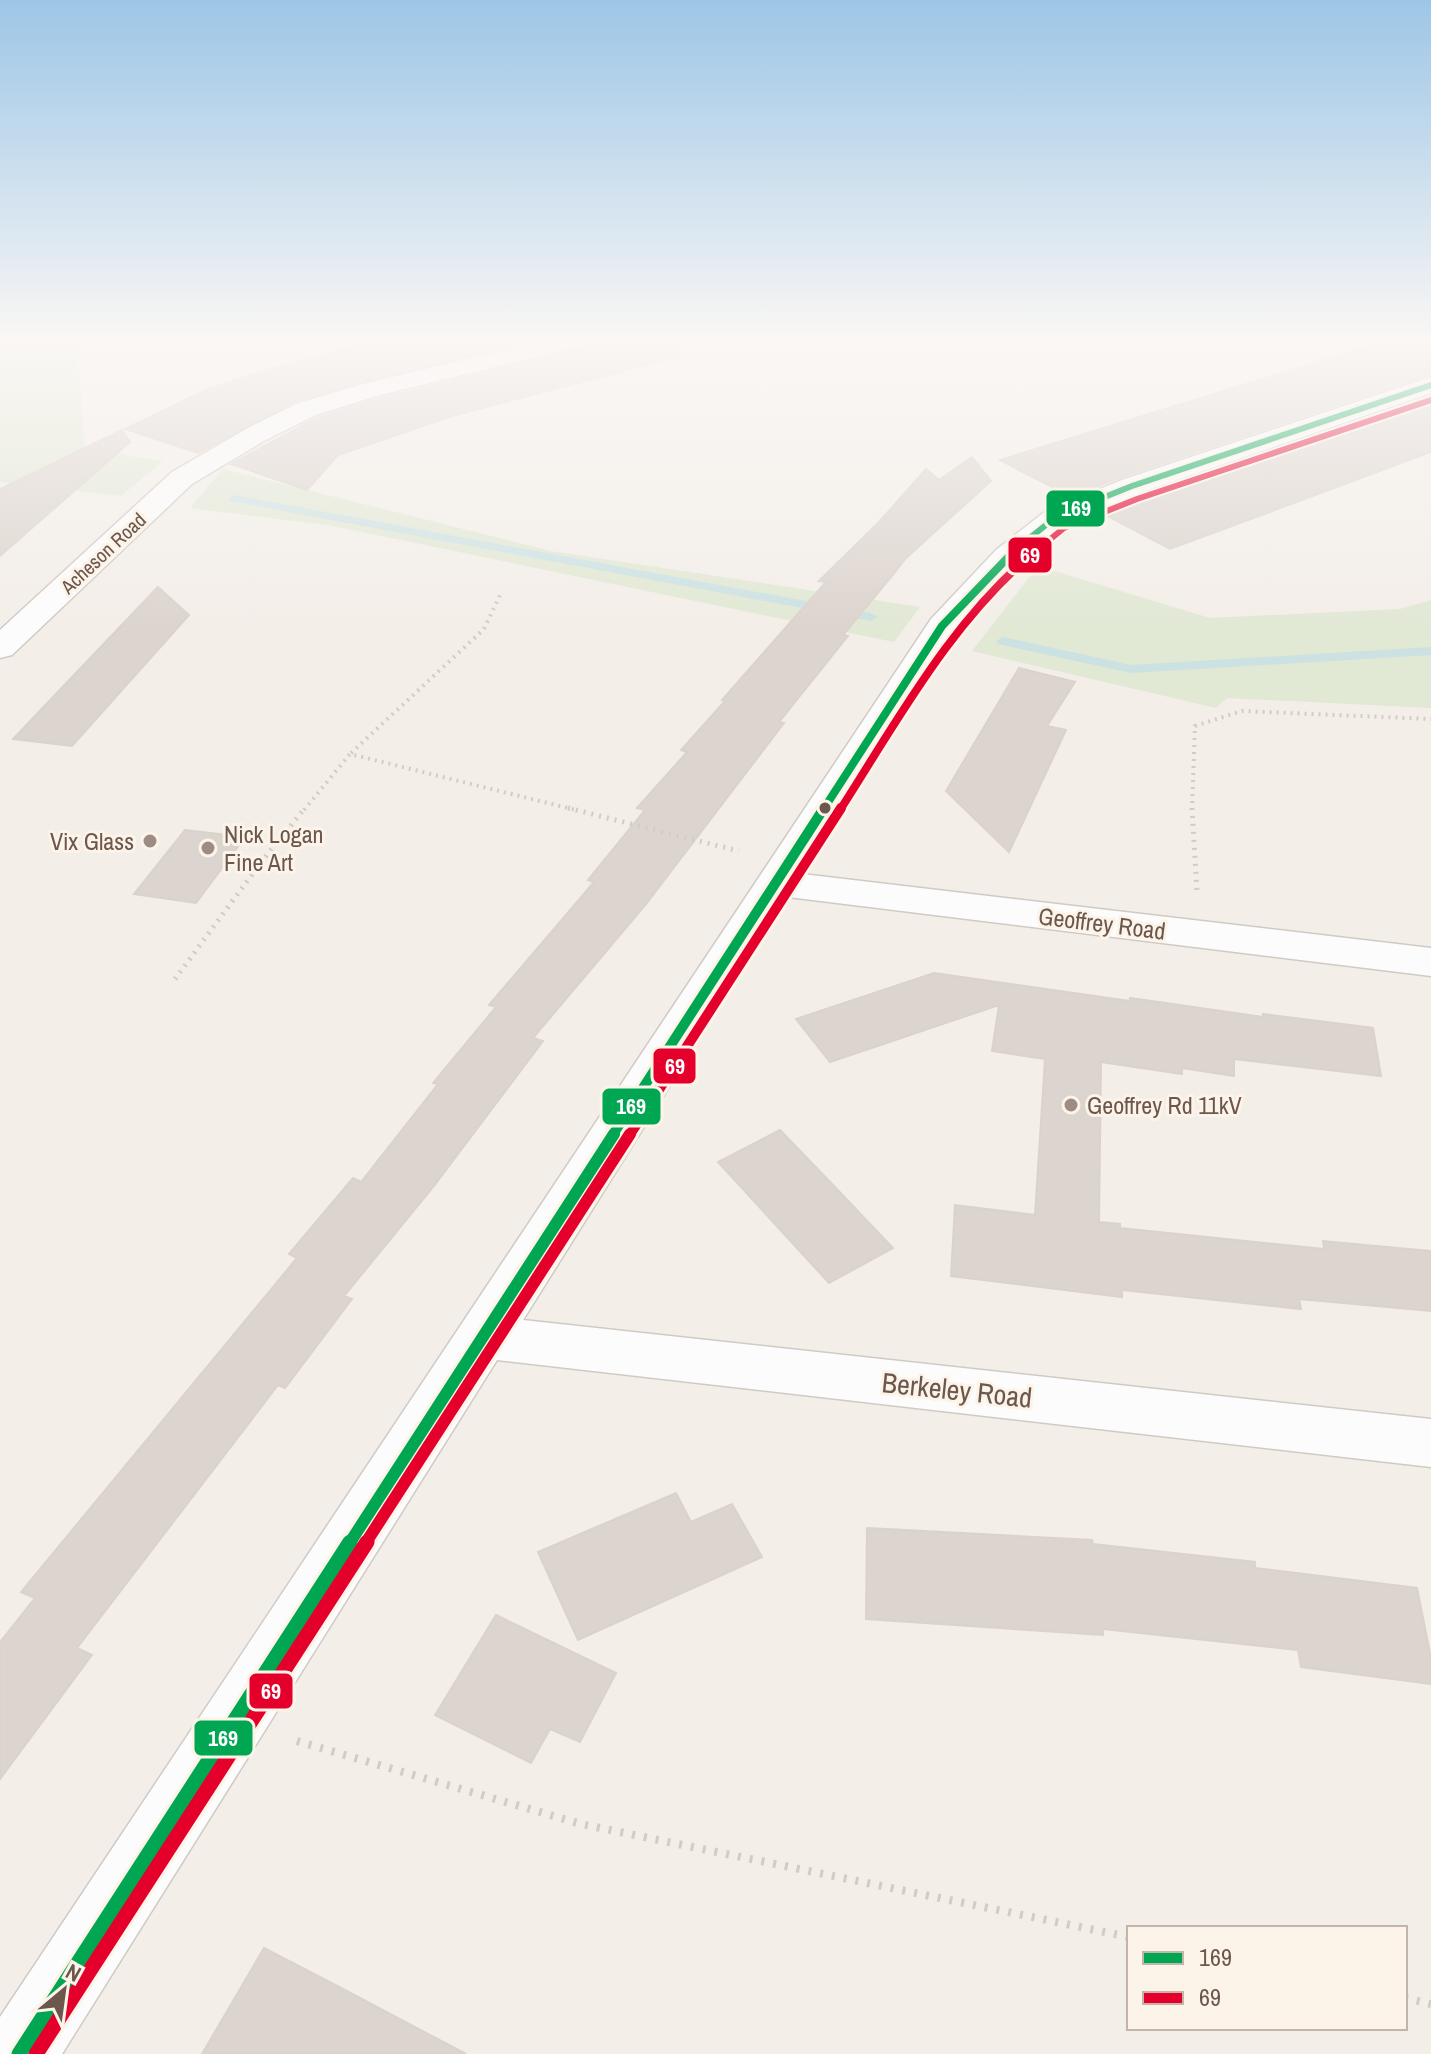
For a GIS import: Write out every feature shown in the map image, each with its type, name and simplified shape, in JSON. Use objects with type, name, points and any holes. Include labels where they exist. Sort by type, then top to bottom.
[{"type":"street","name":"Acheson Road","points":[[0,648],[182,478],[252,437]]},
{"type":"street","points":[[19,2054],[942,626],[1007,556],[1057,516],[1132,486],[1277,437]]},
{"type":"street","name":"Geoffrey Road","points":[[782,874],[1199,934],[1431,962]]},
{"type":"street","name":"Berkeley Road","points":[[483,1337],[1431,1443]]},
{"type":"path","points":[[175,979],[259,865],[350,754],[484,629],[501,593]]},
{"type":"path","points":[[1199,934],[1192,810],[1195,726],[1242,711],[1431,719]]},
{"type":"path","points":[[350,754],[782,874]]},
{"type":"path","points":[[230,1728],[303,1742],[581,1824],[1127,1937]]},
{"type":"path","points":[[1407,1998],[1431,2004]]},
{"type":"green space","points":[[0,437],[84,437],[85,449],[163,461],[121,496],[0,482]]},
{"type":"green space","points":[[223,469],[551,551],[920,607],[894,642],[328,525],[190,508]]},
{"type":"green space","points":[[1038,566],[1210,618],[1400,609],[1431,600],[1431,708],[1227,698],[1216,708],[972,651]]},
{"type":"building","points":[[108,437],[127,437],[130,442],[0,556],[0,489]]},
{"type":"building","points":[[149,437],[228,437],[198,453]]},
{"type":"building","points":[[282,437],[391,437],[338,455],[307,490],[231,464]]},
{"type":"building","points":[[1075,437],[1242,437],[1071,497],[1000,460]]},
{"type":"building","points":[[1314,437],[1431,437],[1431,452],[1170,549],[1100,512]]},
{"type":"building","points":[[972,457],[991,481],[906,558],[843,635],[848,636],[779,722],[784,723],[646,904],[533,1038],[543,1041],[434,1186],[344,1296],[352,1299],[285,1388],[278,1385],[77,1648],[92,1655],[0,1779],[0,1642],[35,1598],[21,1592],[297,1258],[289,1254],[353,1178],[361,1182],[438,1084],[433,1083],[496,1007],[489,1005],[594,882],[588,880],[645,810],[637,808],[687,752],[681,750],[826,582],[819,581],[880,521],[926,469],[939,480]]},
{"type":"building","points":[[158,587],[189,615],[72,746],[13,739]]},
{"type":"building","points":[[1019,668],[1075,682],[1047,726],[1066,730],[1009,852],[946,791]]},
{"type":"building","points":[[185,830],[245,837],[196,903],[134,894]]},
{"type":"building","points":[[934,973],[1130,1001],[1130,998],[1263,1017],[1263,1014],[1373,1028],[1381,1076],[1234,1059],[1234,1076],[1182,1068],[1182,1074],[1101,1062],[1099,1222],[1120,1224],[1120,1228],[1324,1249],[1323,1241],[1431,1251],[1431,1311],[1299,1299],[1301,1309],[1122,1290],[1122,1297],[951,1276],[955,1205],[1035,1215],[1045,1059],[992,1051],[999,1005],[830,1062],[796,1019]]},
{"type":"building","points":[[780,1130],[893,1248],[829,1283],[718,1162]]},
{"type":"building","points":[[676,1493],[691,1522],[732,1504],[762,1557],[578,1640],[538,1552]]},
{"type":"building","points":[[867,1528],[1092,1540],[1093,1544],[1255,1562],[1255,1568],[1417,1588],[1431,1658],[1431,1684],[1301,1667],[1298,1650],[1103,1629],[1103,1635],[866,1619]]},
{"type":"building","points":[[496,1615],[616,1673],[580,1742],[550,1729],[531,1763],[435,1715]]},
{"type":"building","points":[[264,1948],[341,1988],[466,2054],[202,2054]]},
{"type":"waterway","points":[[234,499],[871,617]]},
{"type":"waterway","points":[[1003,641],[1131,669],[1431,651]]},
{"type":"transit line","name":"169","points":[[19,2054],[942,626],[1007,556],[1057,516],[1132,486],[1277,437]]},
{"type":"transit line","name":"69","points":[[36,2054],[953,635],[1017,566],[1064,528],[1137,499],[1322,437]]},
{"type":"place","name":"Vix Glass","points":[[150,841]]},
{"type":"place","name":"Nick Logan Fine Art","points":[[208,848]]},
{"type":"place","name":"Geoffrey Rd 11kV","points":[[1071,1105]]}]
